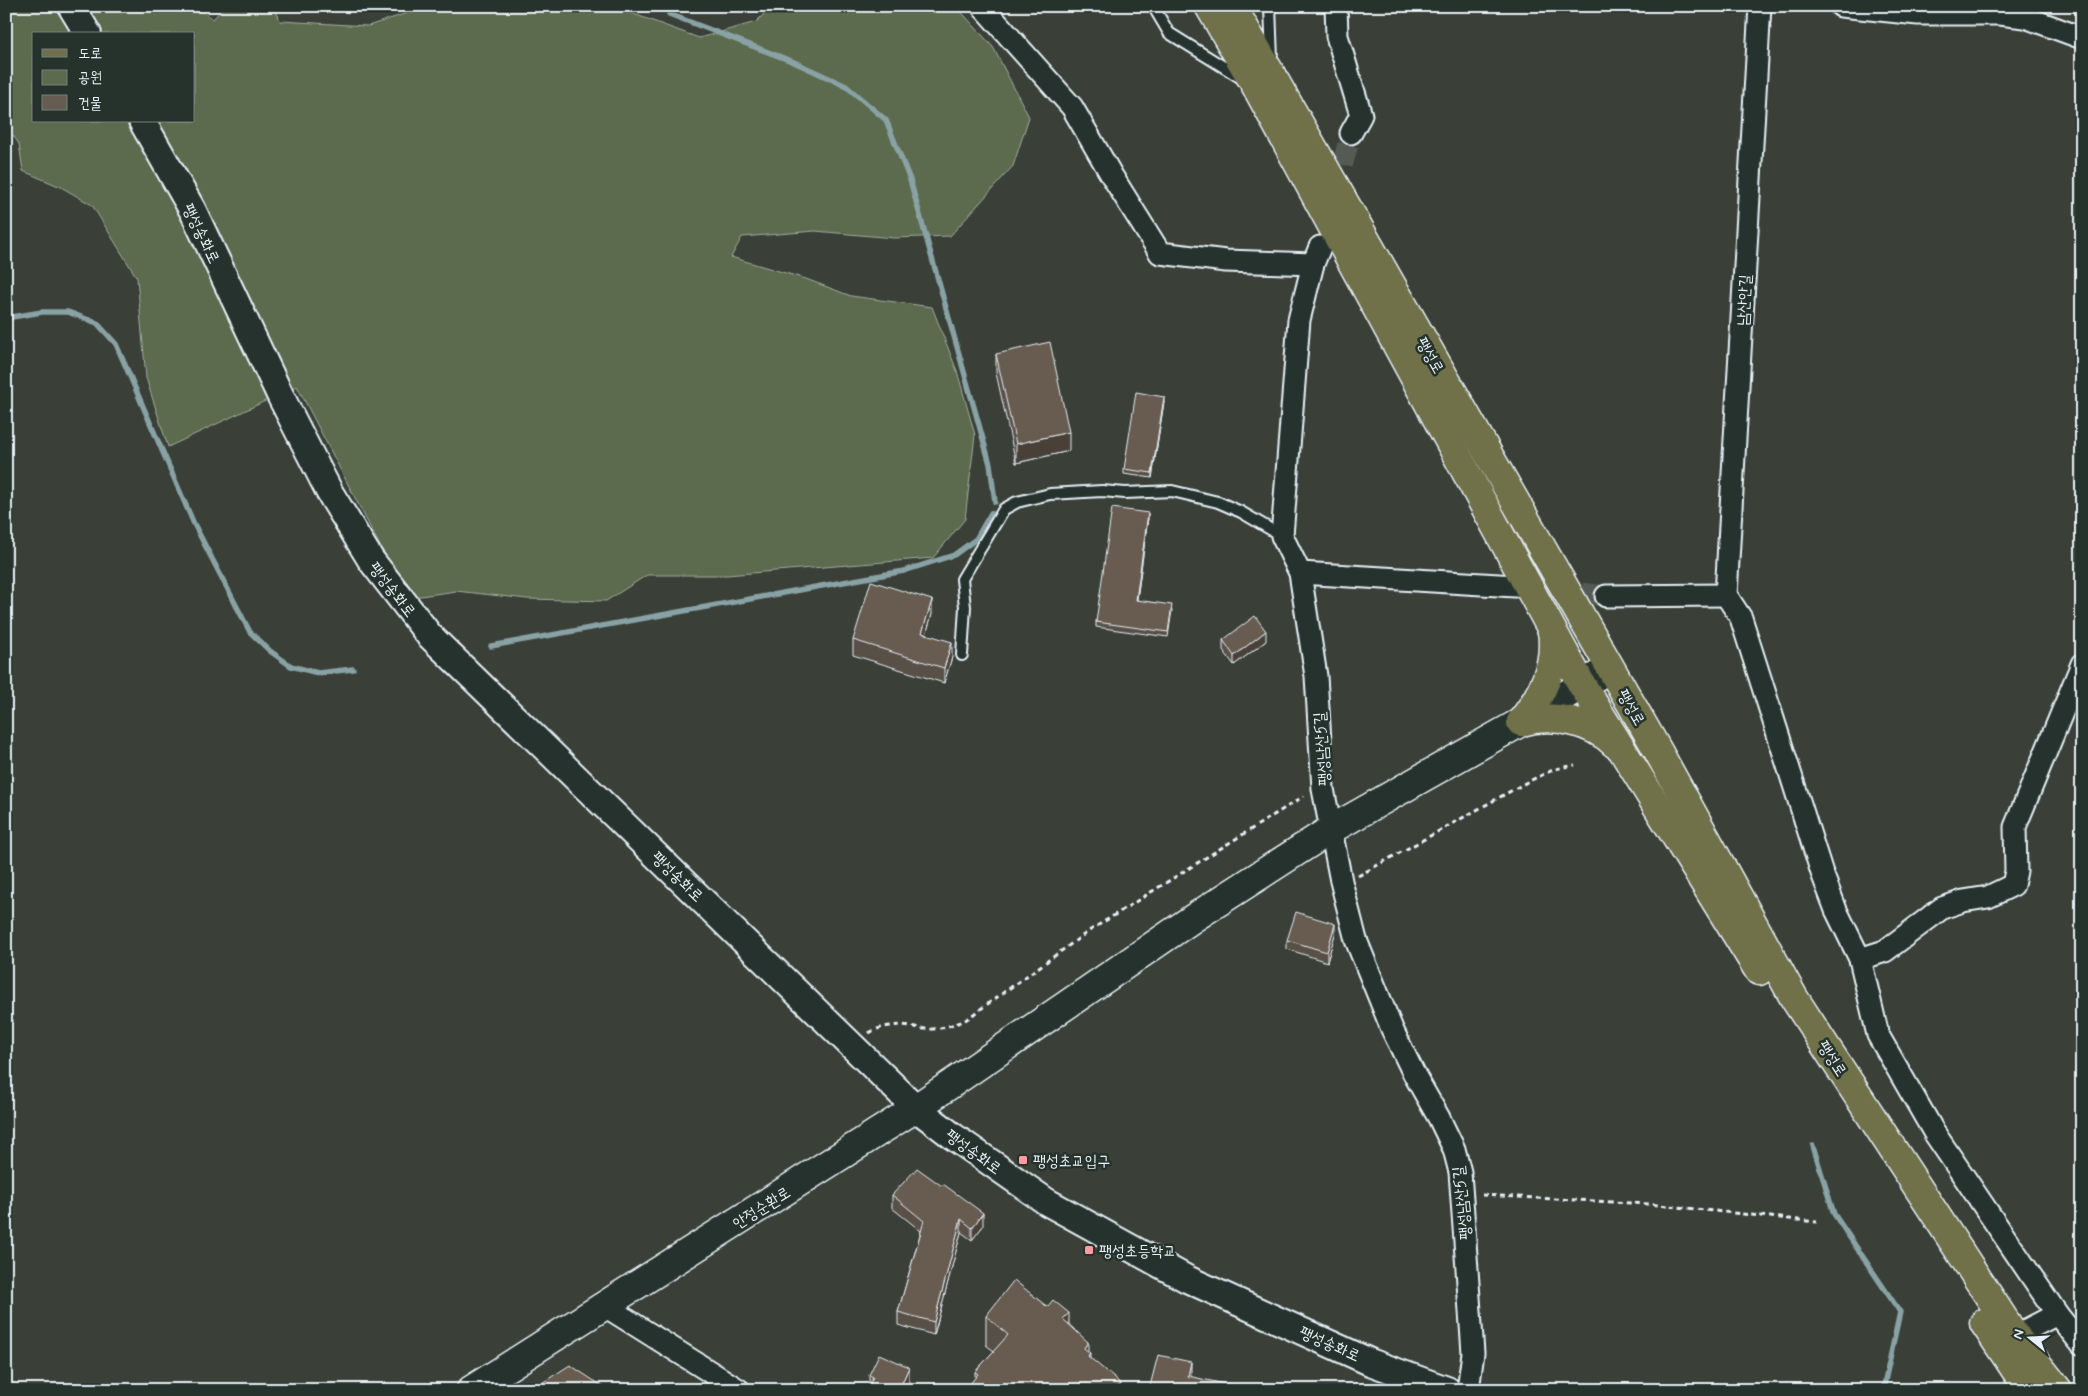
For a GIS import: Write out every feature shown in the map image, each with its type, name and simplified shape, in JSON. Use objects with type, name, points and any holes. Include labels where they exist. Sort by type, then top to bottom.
[{"type":"main road","name":"팽성로","points":[[1209,6],[1265,82],[1610,668],[1794,998],[2015,1336],[2058,1390]]},
{"type":"main road","name":"팽성로","points":[[1232,6],[1265,82],[1582,685],[1859,1130],[2026,1387]]},
{"type":"main road","points":[[1521,722],[1536,701],[1547,679],[1552,659],[1552,630]]},
{"type":"main road","name":"안정순환로","points":[[470,1390],[916,1108],[1195,917],[1330,830],[1521,722],[1610,668]]},
{"type":"main road","points":[[1521,722],[1542,717],[1579,724],[1606,736],[1624,752]]},
{"type":"street","points":[[71,6],[87,32]]},
{"type":"street","points":[[982,6],[1072,107],[1160,253],[1226,261],[1316,256],[1299,320],[1282,536]]},
{"type":"street","points":[[1336,6],[1337,36],[1361,115],[1350,132]]},
{"type":"street","name":"남산안길","points":[[1726,594],[1760,6]]},
{"type":"street","points":[[1840,6],[1918,14],[1999,14],[2025,17],[2082,38]]},
{"type":"street","name":"팽성송화로","points":[[143,122],[192,212],[281,397],[330,493],[371,560],[429,635],[916,1108],[954,1137],[1047,1202],[1187,1279],[1370,1362],[1448,1390]]},
{"type":"street","name":"팽성남산5길","points":[[1282,536],[1300,574],[1316,676],[1323,789],[1341,881],[1356,940],[1392,1029],[1454,1149],[1460,1172],[1473,1353],[1468,1390]]},
{"type":"street","points":[[1300,574],[1515,586]]},
{"type":"street","points":[[1606,596],[1726,594],[1741,618],[1822,873],[1836,910],[1860,959],[1878,1035],[1935,1134],[2057,1314],[2082,1345]]},
{"type":"street","points":[[1860,959],[1885,951],[1942,908],[1964,901],[1988,897],[2013,885],[2016,871],[2015,827],[2082,664]]},
{"type":"street","points":[[605,1306],[739,1390]]},
{"type":"street","points":[[2015,1336],[2057,1314]]},
{"type":"lane","points":[[1152,6],[1169,33],[1265,82],[1270,6]]},
{"type":"lane","points":[[962,655],[965,607],[962,579],[1004,509],[1017,502],[1050,494],[1102,491],[1125,493],[1172,491],[1218,502],[1241,512],[1282,536]]},
{"type":"path","points":[[1341,881],[1363,875],[1527,782],[1555,769],[1575,766]]},
{"type":"path","points":[[852,1045],[873,1030],[909,1025],[926,1029],[940,1028],[964,1021],[1089,930],[1310,792],[1323,789]]},
{"type":"path","points":[[1461,1194],[1649,1204],[1817,1222]]},
{"type":"green space","points":[[6,6],[194,6],[213,19],[225,6],[275,6],[280,21],[368,26],[429,6],[612,6],[699,38],[756,22],[772,6],[956,6],[993,47],[1029,117],[1013,166],[950,236],[894,238],[815,231],[742,237],[731,257],[806,279],[851,296],[932,307],[957,371],[975,435],[965,519],[933,558],[727,575],[647,575],[606,601],[527,599],[456,591],[407,598],[297,386],[168,447],[146,378],[137,278],[92,205],[61,187],[23,171],[19,144],[6,125]]},
{"type":"building","points":[[1050,342],[1069,432],[1016,444],[996,354]]},
{"type":"building","points":[[1136,392],[1164,397],[1152,473],[1124,469]]},
{"type":"building","points":[[1112,508],[1148,513],[1136,600],[1172,605],[1168,632],[1096,622]]},
{"type":"building","points":[[871,581],[932,600],[922,633],[952,642],[944,668],[853,640]]},
{"type":"building","points":[[1255,616],[1266,631],[1234,656],[1223,640]]},
{"type":"building","points":[[1296,912],[1335,924],[1327,952],[1287,940]]},
{"type":"building","points":[[917,1168],[983,1213],[972,1228],[961,1219],[934,1322],[898,1312],[924,1221],[892,1195]]},
{"type":"building","points":[[1014,1280],[1045,1305],[1048,1306],[1053,1300],[1069,1313],[1063,1319],[1088,1342],[1084,1348],[1090,1353],[1088,1356],[1120,1383],[1114,1390],[965,1390],[978,1374],[975,1372],[1008,1335],[986,1316]]},
{"type":"building","points":[[879,1354],[909,1367],[899,1390],[895,1388],[894,1390],[867,1390],[873,1377],[869,1375]]},
{"type":"building","points":[[1158,1355],[1191,1362],[1188,1376],[1239,1387],[1238,1390],[1149,1390]]},
{"type":"building","points":[[570,1365],[608,1390],[531,1390]]},
{"type":"waterway","points":[[650,6],[654,8]]},
{"type":"waterway","points":[[669,14],[794,62],[846,86],[886,120],[910,180],[990,464],[995,502]]},
{"type":"waterway","points":[[6,318],[42,312],[68,312],[97,323],[116,344],[194,524],[250,632],[270,651],[291,666],[318,673],[353,669]]},
{"type":"waterway","points":[[491,646],[904,571],[954,555],[976,539],[991,513]]},
{"type":"waterway","points":[[1813,1146],[1834,1214],[1900,1312],[1883,1390]]},
{"type":"tunnel","points":[[1334,196],[1351,133]]},
{"type":"tunnel","points":[[1518,586],[1606,596]]},
{"type":"place","name":"팽성초교입구","points":[[1023,1160]]},
{"type":"place","name":"팽성초등학교","points":[[1089,1250]]}]
